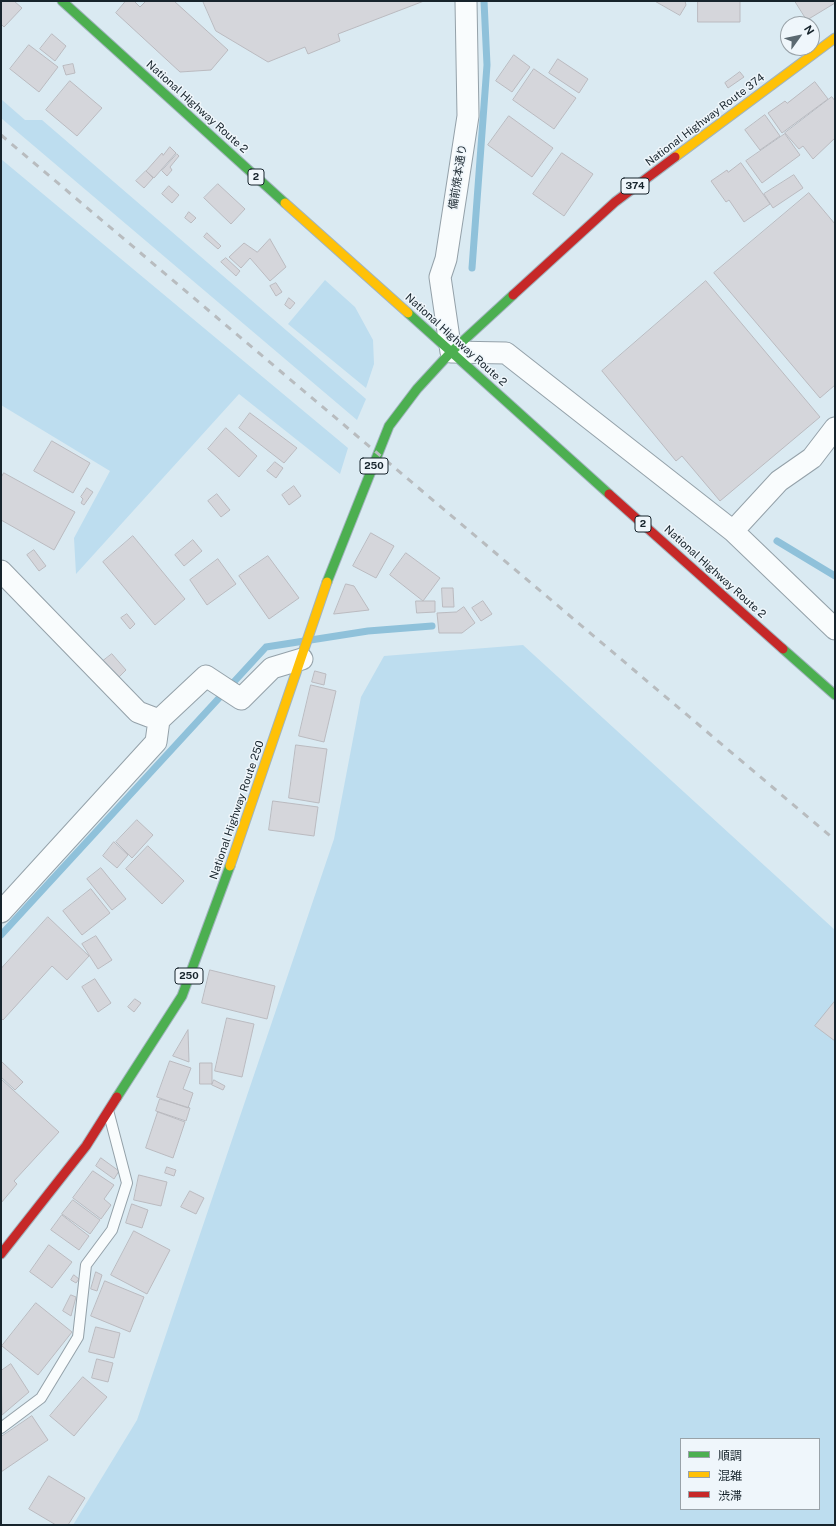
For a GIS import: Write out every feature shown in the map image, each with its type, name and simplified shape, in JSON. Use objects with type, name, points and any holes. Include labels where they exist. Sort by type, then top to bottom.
[{"type":"highway","name":"National Highway Route 2","points":[[62,1],[451,352],[835,695]]},
{"type":"highway","name":"National Highway Route 374","points":[[451,352],[615,202],[834,40]]},
{"type":"highway","name":"National Highway Route 250","points":[[1,1254],[86,1146],[182,996],[220,895],[302,659],[322,595],[390,426],[417,389],[451,352]]},
{"type":"street","name":"備前焼本通り","points":[[451,352],[440,277],[446,259],[468,116],[466,1]]},
{"type":"street","points":[[451,352],[506,353],[734,531],[835,629]]},
{"type":"street","points":[[734,531],[778,481],[812,458],[835,428]]},
{"type":"street","points":[[1,571],[138,712],[159,720]]},
{"type":"street","points":[[1,912],[156,742],[159,720],[206,676],[242,698],[272,668],[302,659]]},
{"type":"lane","points":[[1,1428],[41,1398],[78,1337],[86,1265],[112,1230],[127,1183],[108,1112]]},
{"type":"shaded area","points":[[1,99],[25,120],[42,120],[366,399],[357,420],[1,118]]},
{"type":"shaded area","points":[[1,159],[348,448],[340,474],[239,394],[76,574],[74,538],[110,471],[1,405]]},
{"type":"shaded area","points":[[325,280],[355,307],[373,340],[374,364],[366,388],[288,324]]},
{"type":"shaded area","points":[[523,645],[835,930],[835,1525],[73,1525],[137,1420],[334,839],[361,697],[384,656]]},
{"type":"building","points":[[1,1],[14,1],[22,8],[4,27],[1,24]]},
{"type":"building","points":[[126,1],[134,1],[140,7],[146,1],[174,1],[228,50],[211,70],[180,72],[116,13]]},
{"type":"building","points":[[203,1],[424,1],[338,34],[340,41],[308,54],[305,47],[268,62],[216,31]]},
{"type":"building","points":[[655,1],[685,1],[686,5],[680,15]]},
{"type":"building","points":[[698,1],[740,1],[740,22],[698,22]]},
{"type":"building","points":[[795,1],[835,1],[835,3],[814,16],[804,16]]},
{"type":"building","points":[[52,34],[66,46],[55,61],[40,49]]},
{"type":"building","points":[[29,45],[58,67],[39,92],[10,69]]},
{"type":"building","points":[[514,55],[530,67],[512,92],[496,81]]},
{"type":"building","points":[[558,59],[588,79],[579,93],[549,73]]},
{"type":"building","points":[[73,64],[75,73],[66,75],[63,66]]},
{"type":"building","points":[[534,69],[576,98],[554,129],[513,100]]},
{"type":"building","points":[[740,72],[744,77],[728,88],[725,83]]},
{"type":"building","points":[[70,81],[102,108],[77,136],[46,110]]},
{"type":"building","points":[[815,82],[828,99],[782,133],[768,113],[785,101],[787,103]]},
{"type":"building","points":[[832,97],[835,101],[835,138],[813,159],[803,146],[799,149],[785,133]]},
{"type":"building","points":[[765,115],[780,136],[760,150],[745,130]]},
{"type":"building","points":[[509,116],[553,148],[532,177],[488,145]]},
{"type":"building","points":[[785,134],[800,155],[762,183],[746,161]]},
{"type":"building","points":[[170,147],[176,153],[154,178],[146,171],[162,153],[163,155]]},
{"type":"building","points":[[562,153],[593,174],[564,216],[533,194]]},
{"type":"building","points":[[177,154],[179,156],[170,167],[172,170],[167,176],[162,171]]},
{"type":"building","points":[[741,163],[770,204],[744,222],[729,200],[726,202],[711,181],[727,170],[728,172]]},
{"type":"building","points":[[146,171],[153,178],[144,188],[136,181]]},
{"type":"building","points":[[794,175],[803,188],[773,208],[764,194]]},
{"type":"building","points":[[218,184],[245,209],[231,224],[204,198]]},
{"type":"building","points":[[169,186],[179,195],[172,203],[162,194]]},
{"type":"building","points":[[809,193],[835,224],[835,385],[820,398],[714,273]]},
{"type":"building","points":[[189,212],[196,218],[191,223],[185,218]]},
{"type":"building","points":[[207,233],[221,246],[218,249],[204,237]]},
{"type":"building","points":[[270,239],[286,267],[270,281],[250,258],[241,268],[229,257],[244,243],[257,252]]},
{"type":"building","points":[[226,258],[240,271],[236,276],[221,262]]},
{"type":"building","points":[[706,281],[820,417],[720,501],[682,456],[676,461],[602,371]]},
{"type":"building","points":[[276,283],[282,292],[276,296],[270,286]]},
{"type":"building","points":[[289,298],[295,303],[290,309],[285,305]]},
{"type":"building","points":[[250,413],[297,448],[284,463],[239,428]]},
{"type":"building","points":[[226,428],[257,456],[239,477],[208,449]]},
{"type":"building","points":[[52,441],[90,463],[73,493],[34,471]]},
{"type":"building","points":[[275,462],[283,468],[276,478],[267,471]]},
{"type":"building","points":[[4,473],[75,512],[54,550],[1,520],[1,478]]},
{"type":"building","points":[[294,486],[301,496],[289,505],[282,495]]},
{"type":"building","points":[[87,488],[93,492],[84,505],[81,503],[83,499],[81,497]]},
{"type":"building","points":[[217,494],[230,510],[221,517],[208,501]]},
{"type":"building","points":[[371,533],[394,546],[376,578],[353,566]]},
{"type":"building","points":[[133,536],[185,599],[155,625],[103,562]]},
{"type":"building","points":[[193,540],[202,551],[184,566],[175,555]]},
{"type":"building","points":[[34,550],[46,566],[39,571],[27,555]]},
{"type":"building","points":[[406,553],[440,578],[423,601],[390,575]]},
{"type":"building","points":[[268,556],[299,598],[269,619],[239,576]]},
{"type":"building","points":[[218,559],[236,584],[207,605],[190,580]]},
{"type":"building","points":[[346,584],[354,586],[369,610],[334,614]]},
{"type":"building","points":[[442,588],[453,588],[454,607],[443,607]]},
{"type":"building","points":[[416,601],[435,601],[435,612],[417,613]]},
{"type":"building","points":[[483,601],[492,614],[481,621],[472,608]]},
{"type":"building","points":[[464,607],[475,623],[462,633],[439,633],[437,613],[456,612]]},
{"type":"building","points":[[127,614],[135,624],[130,629],[121,618]]},
{"type":"building","points":[[112,654],[126,670],[118,678],[103,661]]},
{"type":"building","points":[[315,671],[326,674],[324,685],[312,682]]},
{"type":"building","points":[[311,685],[336,691],[324,742],[299,736]]},
{"type":"building","points":[[296,745],[327,749],[319,803],[289,798]]},
{"type":"building","points":[[273,801],[318,807],[314,836],[269,830]]},
{"type":"building","points":[[137,820],[153,835],[132,858],[116,842]]},
{"type":"building","points":[[114,842],[128,855],[117,868],[103,856]]},
{"type":"building","points":[[148,846],[184,881],[162,904],[126,869]]},
{"type":"building","points":[[101,868],[126,899],[112,910],[87,879]]},
{"type":"building","points":[[91,889],[110,913],[82,935],[63,911]]},
{"type":"building","points":[[48,917],[89,956],[67,980],[52,966],[3,1020],[1,1018],[1,969]]},
{"type":"building","points":[[96,936],[112,960],[98,969],[82,944]]},
{"type":"building","points":[[210,970],[275,986],[267,1019],[202,1003]]},
{"type":"building","points":[[95,979],[111,1003],[98,1012],[82,987]]},
{"type":"building","points":[[135,999],[141,1003],[134,1012],[128,1007]]},
{"type":"building","points":[[835,1001],[835,1041],[815,1026]]},
{"type":"building","points":[[227,1018],[254,1024],[242,1077],[215,1071]]},
{"type":"building","points":[[188,1030],[189,1062],[173,1056]]},
{"type":"building","points":[[1,1061],[23,1082],[15,1090],[1,1077]]},
{"type":"building","points":[[170,1061],[191,1068],[183,1089],[193,1093],[188,1108],[157,1097]]},
{"type":"building","points":[[200,1063],[212,1063],[212,1084],[200,1084]]},
{"type":"building","points":[[1,1079],[59,1132],[14,1181],[17,1184],[1,1203]]},
{"type":"building","points":[[214,1080],[225,1086],[223,1090],[212,1085]]},
{"type":"building","points":[[160,1099],[190,1108],[186,1121],[156,1111]]},
{"type":"building","points":[[158,1112],[185,1122],[173,1158],[146,1148]]},
{"type":"building","points":[[101,1158],[119,1171],[114,1179],[96,1166]]},
{"type":"building","points":[[167,1167],[176,1170],[174,1176],[165,1173]]},
{"type":"building","points":[[93,1171],[114,1185],[104,1199],[111,1205],[101,1219],[73,1198]]},
{"type":"building","points":[[139,1175],[167,1182],[161,1206],[134,1200]]},
{"type":"building","points":[[190,1191],[204,1198],[196,1214],[181,1207]]},
{"type":"building","points":[[73,1200],[100,1220],[90,1234],[62,1214]]},
{"type":"building","points":[[132,1204],[148,1210],[142,1228],[126,1223]]},
{"type":"building","points":[[62,1215],[89,1236],[79,1250],[51,1230]]},
{"type":"building","points":[[134,1231],[170,1250],[147,1294],[111,1275]]},
{"type":"building","points":[[49,1245],[72,1262],[52,1288],[30,1272]]},
{"type":"building","points":[[96,1272],[102,1275],[97,1291],[91,1289]]},
{"type":"building","points":[[74,1275],[79,1279],[76,1283],[71,1280]]},
{"type":"building","points":[[105,1281],[144,1297],[130,1332],[91,1316]]},
{"type":"building","points":[[71,1295],[76,1297],[71,1316],[63,1311]]},
{"type":"building","points":[[36,1303],[72,1332],[38,1375],[2,1346]]},
{"type":"building","points":[[96,1327],[120,1333],[114,1358],[89,1352]]},
{"type":"building","points":[[97,1359],[113,1363],[108,1382],[92,1378]]},
{"type":"building","points":[[11,1364],[29,1392],[2,1415],[1,1371]]},
{"type":"building","points":[[83,1377],[107,1397],[74,1436],[50,1416]]},
{"type":"building","points":[[32,1416],[48,1440],[1,1472],[1,1437]]},
{"type":"building","points":[[49,1476],[85,1498],[68,1525],[56,1525],[29,1509]]},
{"type":"waterway","points":[[472,268],[487,65],[484,1]]},
{"type":"waterway","points":[[777,541],[835,576]]},
{"type":"waterway","points":[[1,935],[266,647],[368,631],[432,626]]},
{"type":"railway","points":[[1,135],[835,840]]},
{"type":"traffic: fast","points":[[62,1],[285,203]]},
{"type":"traffic: fast","points":[[327,582],[389,426],[417,389],[451,352],[513,295]]},
{"type":"traffic: fast","points":[[408,313],[609,494]]},
{"type":"traffic: fast","points":[[783,649],[835,695]]},
{"type":"traffic: fast","points":[[117,1097],[182,996],[230,866]]},
{"type":"traffic: slow","points":[[675,157],[835,38]]},
{"type":"traffic: slow","points":[[285,203],[408,313]]},
{"type":"traffic: slow","points":[[230,866],[327,582]]},
{"type":"traffic: jam","points":[[513,295],[615,202],[675,157]]},
{"type":"traffic: jam","points":[[609,494],[783,649]]},
{"type":"traffic: jam","points":[[1,1254],[86,1146],[117,1097]]}]
